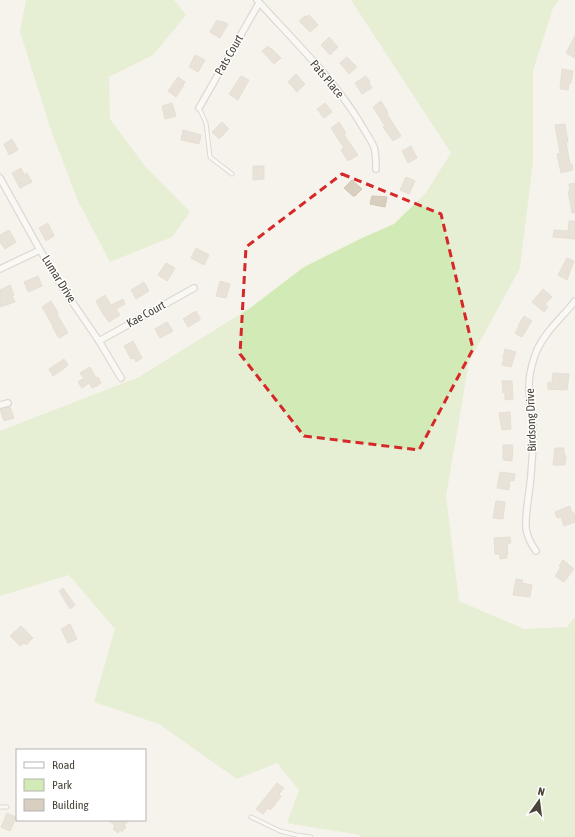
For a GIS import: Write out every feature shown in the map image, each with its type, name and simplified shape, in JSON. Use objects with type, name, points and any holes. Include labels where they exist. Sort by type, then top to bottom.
[{"type":"street","name":"Pats Court","points":[[199,108],[258,1]]},
{"type":"street","name":"Pats Place","points":[[258,1],[324,73],[342,96],[374,146],[376,168]]},
{"type":"street","name":"Lumar Drive","points":[[0,178],[40,250],[121,378]]},
{"type":"street","points":[[0,269],[40,250]]},
{"type":"street","name":"Kae Court","points":[[99,341],[194,288]]},
{"type":"street","name":"Birdsong Drive","points":[[536,551],[529,539],[526,527],[533,439],[529,378],[534,359],[541,342],[550,329],[575,301]]},
{"type":"street","points":[[0,405],[8,403]]},
{"type":"lane","points":[[199,108],[206,123],[210,157],[232,174]]},
{"type":"lane","points":[[0,807],[7,807]]},
{"type":"lane","points":[[251,817],[280,831],[311,837]]},
{"type":"highlighted area","points":[[342,174],[441,214],[473,349],[419,450],[304,436],[240,354],[246,247]]},
{"type":"green space","points":[[26,0],[174,0],[186,15],[153,55],[109,77],[110,119],[144,165],[190,212],[172,237],[110,262],[78,201],[52,133],[20,32]]},
{"type":"green space","points":[[351,0],[559,0],[553,8],[533,71],[533,162],[520,268],[469,362],[446,496],[459,601],[524,629],[567,627],[575,617],[575,837],[361,837],[360,835],[287,823],[299,790],[277,763],[237,779],[159,724],[94,702],[115,629],[69,575],[0,596],[0,431],[139,377],[250,308],[304,267],[394,224],[425,194],[451,153]]},
{"type":"building","points":[[309,15],[318,25],[310,32],[299,21],[305,16],[306,17]]},
{"type":"building","points":[[217,20],[228,24],[220,38],[210,32]]},
{"type":"building","points":[[575,36],[575,58],[566,53]]},
{"type":"building","points":[[329,37],[338,47],[330,55],[321,45]]},
{"type":"building","points":[[268,46],[281,58],[274,64],[262,51]]},
{"type":"building","points":[[195,55],[205,60],[198,72],[189,67]]},
{"type":"building","points":[[347,57],[357,67],[349,74],[340,63]]},
{"type":"building","points":[[562,69],[573,71],[568,90],[560,89]]},
{"type":"building","points":[[296,74],[305,84],[297,92],[288,82]]},
{"type":"building","points":[[241,76],[249,80],[238,100],[229,94]]},
{"type":"building","points":[[366,76],[372,88],[362,94],[355,83]]},
{"type":"building","points":[[178,77],[185,82],[176,97],[168,91]]},
{"type":"building","points":[[381,101],[388,113],[387,114],[401,136],[393,141],[383,127],[385,126],[373,107]]},
{"type":"building","points":[[172,103],[176,116],[165,119],[162,106]]},
{"type":"building","points":[[325,103],[332,112],[324,118],[317,109]]},
{"type":"building","points":[[222,122],[228,130],[219,139],[212,132]]},
{"type":"building","points":[[339,122],[346,133],[344,135],[358,155],[348,161],[341,150],[344,148],[331,128]]},
{"type":"building","points":[[565,124],[568,142],[566,142],[570,164],[572,164],[573,170],[561,173],[557,154],[560,153],[555,125]]},
{"type":"building","points":[[183,130],[201,135],[199,144],[181,140]]},
{"type":"building","points":[[12,139],[18,150],[9,155],[4,144]]},
{"type":"building","points":[[411,146],[417,158],[408,163],[402,151]]},
{"type":"building","points":[[253,166],[264,166],[264,179],[253,180]]},
{"type":"building","points":[[21,168],[24,175],[27,173],[32,182],[20,188],[12,173]]},
{"type":"building","points":[[406,177],[415,181],[409,194],[400,190]]},
{"type":"building","points":[[352,180],[362,189],[355,196],[344,188]]},
{"type":"building","points":[[575,183],[575,213],[572,213],[568,191],[570,191],[569,184]]},
{"type":"building","points":[[372,196],[387,197],[385,207],[370,204]]},
{"type":"building","points":[[569,221],[575,221],[575,239],[553,237],[554,230],[568,231]]},
{"type":"building","points":[[48,223],[54,236],[46,241],[39,228]]},
{"type":"building","points":[[9,230],[16,242],[5,249],[0,242],[0,235]]},
{"type":"building","points":[[196,248],[209,255],[204,265],[191,258]]},
{"type":"building","points":[[567,258],[574,261],[567,280],[558,275]]},
{"type":"building","points":[[166,263],[175,268],[167,281],[158,275]]},
{"type":"building","points":[[38,276],[42,286],[28,292],[24,282]]},
{"type":"building","points":[[220,281],[230,284],[226,298],[216,296]]},
{"type":"building","points":[[144,282],[149,291],[136,299],[131,290]]},
{"type":"building","points":[[10,285],[15,302],[0,307],[0,290]]},
{"type":"building","points":[[543,289],[552,297],[545,304],[548,307],[544,312],[532,302]]},
{"type":"building","points":[[105,295],[111,305],[123,299],[125,304],[116,309],[120,315],[109,322],[96,301]]},
{"type":"building","points":[[51,301],[68,333],[59,338],[42,307]]},
{"type":"building","points":[[196,311],[200,320],[188,327],[183,319]]},
{"type":"building","points":[[524,316],[532,321],[522,337],[515,333]]},
{"type":"building","points":[[167,322],[173,331],[160,338],[155,329]]},
{"type":"building","points":[[133,341],[142,358],[136,362],[134,358],[131,359],[124,346]]},
{"type":"building","points":[[505,349],[516,352],[511,367],[502,365]]},
{"type":"building","points":[[64,359],[68,365],[53,376],[49,369]]},
{"type":"building","points":[[90,367],[96,378],[98,377],[101,383],[92,388],[89,383],[82,388],[78,382],[84,378],[80,373]]},
{"type":"building","points":[[553,373],[569,374],[567,390],[548,389],[548,382],[552,383]]},
{"type":"building","points":[[502,381],[512,381],[513,399],[505,400]]},
{"type":"building","points":[[10,407],[14,418],[4,421],[0,409]]},
{"type":"building","points":[[510,412],[511,429],[502,430],[499,413]]},
{"type":"building","points":[[503,445],[513,445],[512,461],[503,460]]},
{"type":"building","points":[[555,448],[564,448],[564,455],[566,456],[565,465],[553,465]]},
{"type":"building","points":[[500,472],[515,474],[514,481],[510,480],[509,490],[497,488]]},
{"type":"building","points":[[496,501],[505,502],[503,519],[493,518]]},
{"type":"building","points":[[570,506],[572,513],[573,512],[575,516],[575,522],[564,526],[561,517],[557,518],[555,512]]},
{"type":"building","points":[[510,537],[511,543],[507,544],[507,558],[500,559],[500,554],[495,554],[494,538]]},
{"type":"building","points":[[563,560],[574,569],[564,582],[555,576],[561,567],[559,566]]},
{"type":"building","points":[[516,579],[523,580],[522,583],[532,585],[530,597],[513,595]]},
{"type":"building","points":[[63,588],[75,605],[70,609],[59,591]]},
{"type":"building","points":[[70,624],[77,639],[68,643],[61,629]]},
{"type":"building","points":[[21,626],[33,638],[26,645],[24,643],[20,646],[10,636]]},
{"type":"building","points":[[277,783],[284,788],[279,794],[281,796],[270,810],[268,808],[263,814],[256,809]]},
{"type":"building","points":[[7,813],[16,817],[10,831],[1,827]]},
{"type":"building","points":[[109,821],[128,821],[122,832],[120,830],[118,833],[113,829],[115,826]]}]
